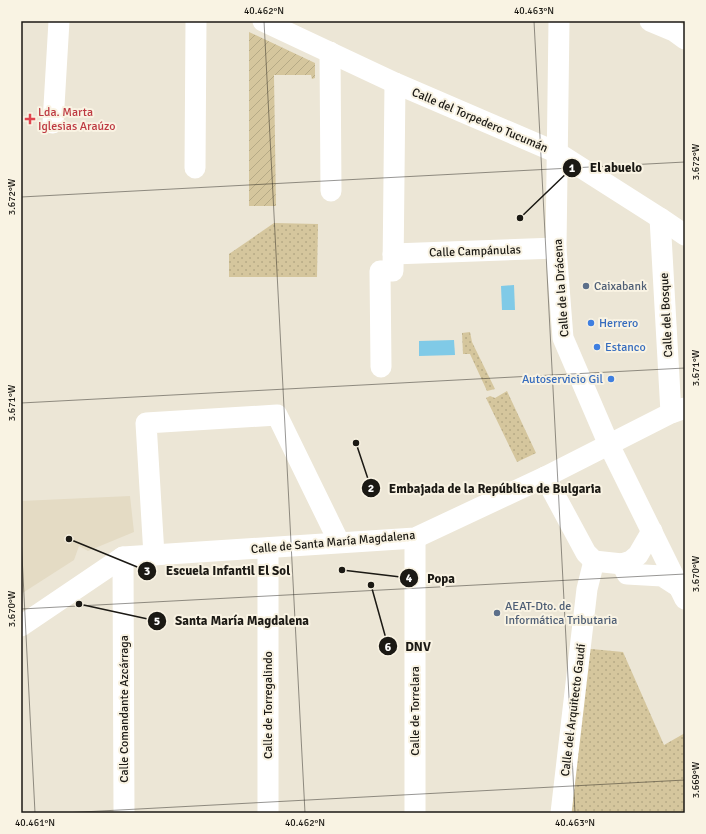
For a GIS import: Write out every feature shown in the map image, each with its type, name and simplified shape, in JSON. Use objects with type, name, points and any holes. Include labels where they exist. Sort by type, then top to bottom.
[{"type":"street","points":[[53,123],[59,21]]},
{"type":"street","points":[[195,168],[196,21]]},
{"type":"street","name":"Calle del Torpedero Tucumán","points":[[263,21],[395,83],[558,154],[685,235]]},
{"type":"street","name":"Calle de la Drácena","points":[[559,21],[556,248],[563,338],[609,445],[683,591]]},
{"type":"street","points":[[650,21],[674,31],[685,39]]},
{"type":"street","points":[[330,52],[331,191]]},
{"type":"street","name":"Calle del Torpedero Tucumán","points":[[381,367],[380,271],[393,271],[395,83]]},
{"type":"street","name":"Calle del Bosque","points":[[660,218],[678,411]]},
{"type":"street","name":"Calle Campánulas","points":[[393,254],[556,248]]},
{"type":"street","name":"Calle de Santa María Magdalena","points":[[21,626],[123,557],[415,538],[545,477],[678,411]]},
{"type":"street","points":[[154,555],[146,424],[158,423],[277,415],[339,542]]},
{"type":"street","points":[[545,477],[586,553],[594,561],[622,564],[631,561],[638,555],[652,531]]},
{"type":"street","name":"Calle de Torrelara","points":[[415,538],[415,813]]},
{"type":"street","name":"Calle de Torregalindo","points":[[268,548],[268,813]]},
{"type":"street","name":"Calle Comandante Azcárraga","points":[[123,557],[124,813]]},
{"type":"street","name":"Calle del Arquitecto Gaudí","points":[[561,813],[587,589],[594,561]]},
{"type":"street","points":[[622,564],[627,574],[662,576],[683,591]]},
{"type":"shaded area","points":[[249,32],[315,63],[315,78],[312,79],[311,75],[274,75],[276,206],[249,206]]},
{"type":"shaded area","points":[[274,223],[318,224],[317,277],[229,277],[229,254]]},
{"type":"shaded area","points":[[470,332],[472,342],[495,389],[487,391],[470,354],[463,354],[462,333]]},
{"type":"shaded area","points":[[507,391],[536,453],[517,462],[486,398],[490,396],[495,398]]},
{"type":"shaded area","points":[[130,496],[134,532],[88,551],[79,546],[74,560],[21,594],[21,501]]},
{"type":"shaded area","points":[[581,648],[623,652],[664,745],[685,733],[685,813],[561,813]]},
{"type":"water","points":[[514,285],[515,310],[502,310],[501,286]]},
{"type":"water","points":[[454,340],[455,355],[419,356],[419,341]]},
{"type":"place","name":"Lda. Marta Iglesias Araúzo","points":[[30,119]]},
{"type":"place","name":"El abuelo","points":[[520,218]]},
{"type":"place","name":"Caixabank","points":[[586,286]]},
{"type":"place","name":"Herrero","points":[[591,323]]},
{"type":"place","name":"Estanco","points":[[597,347]]},
{"type":"place","name":"Autoservicio Gil","points":[[611,379]]},
{"type":"place","name":"Embajada de la República de Bulgaria","points":[[356,443]]},
{"type":"place","name":"Escuela Infantil El Sol","points":[[69,539]]},
{"type":"place","name":"Popa","points":[[342,570]]},
{"type":"place","name":"DNV","points":[[371,585]]},
{"type":"place","name":"Santa María Magdalena","points":[[79,604]]},
{"type":"place","name":"AEAT-Dto. de Informática Tributaria","points":[[497,613]]}]
